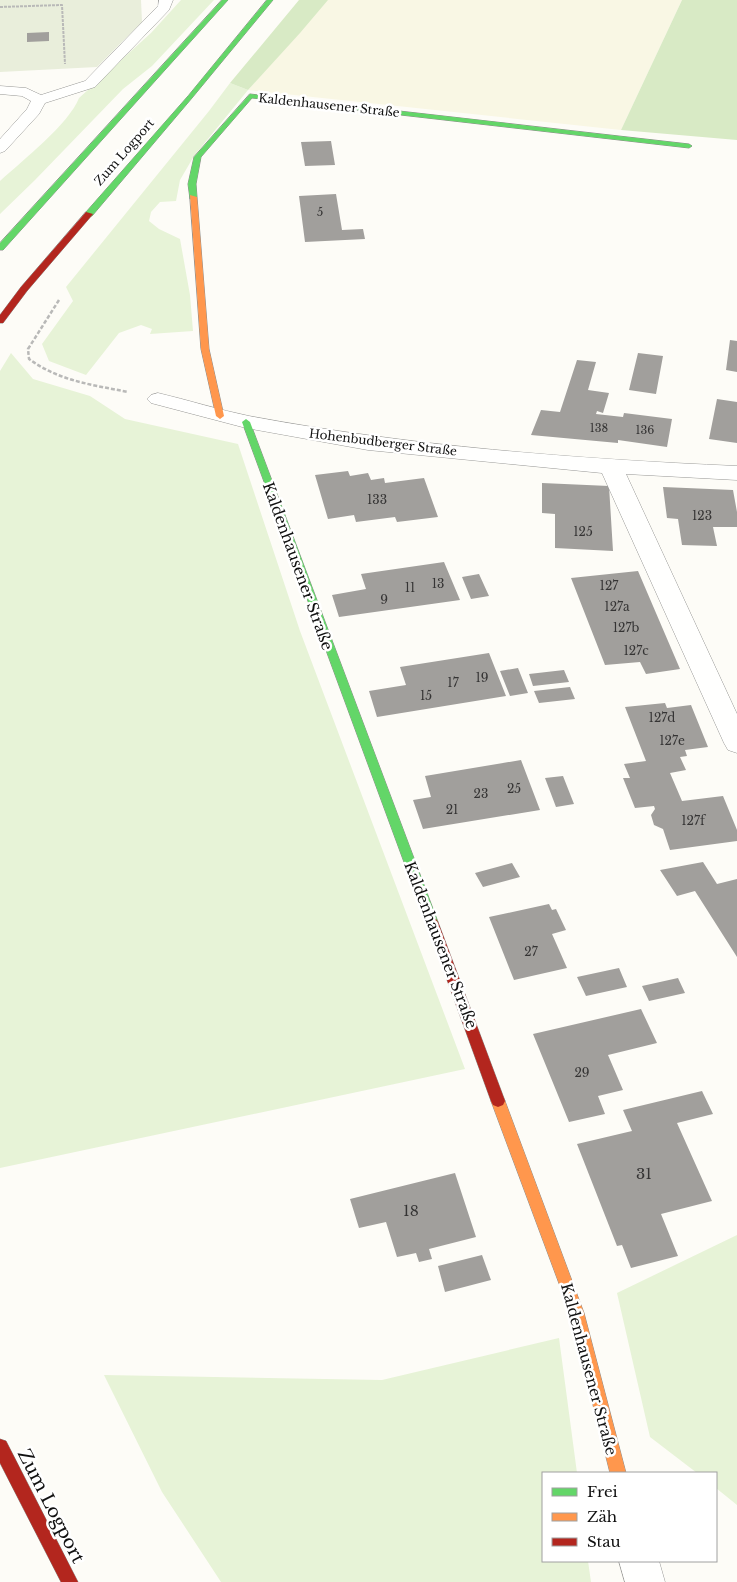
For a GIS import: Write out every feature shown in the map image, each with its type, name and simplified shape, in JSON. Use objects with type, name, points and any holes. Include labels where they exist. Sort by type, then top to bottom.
[{"type":"street","name":"Zum Logport","points":[[0,248],[18,226],[160,74],[226,0]]},
{"type":"street","name":"Zum Logport","points":[[0,321],[24,288],[190,96],[270,0]]},
{"type":"street","name":"Kaldenhausener Straße","points":[[220,416],[205,349],[192,184],[198,157],[250,96],[689,146]]},
{"type":"street","points":[[0,234],[18,226]]},
{"type":"street","name":"Hohenbudberger Straße","points":[[158,399],[246,422],[368,443],[611,467],[737,472]]},
{"type":"street","name":"Kaldenhausener Straße","points":[[246,422],[578,1313],[618,1472]]},
{"type":"street","points":[[611,467],[737,743]]},
{"type":"street","name":"Zum Logport","points":[[0,1447],[70,1582]]},
{"type":"street","points":[[639,1562],[645,1582]]},
{"type":"lane","points":[[0,148],[28,118],[39,100],[90,84],[164,7],[166,0]]},
{"type":"lane","points":[[0,90],[26,92],[39,100]]},
{"type":"path","points":[[0,7],[62,5],[66,86],[70,90]]},
{"type":"path","points":[[59,300],[28,349],[29,359],[41,369],[60,377],[158,399]]},
{"type":"shaded area","points":[[326,0],[682,0],[621,130],[248,90]]},
{"type":"green space","points":[[0,0],[141,0],[142,22],[97,67],[0,72]]},
{"type":"green space","points":[[181,0],[214,0],[152,66],[123,89],[0,214],[0,181],[32,153],[66,119],[79,98],[151,33]]},
{"type":"green space","points":[[299,0],[328,0],[248,90],[230,83]]},
{"type":"green space","points":[[682,0],[737,0],[737,140],[621,130]]},
{"type":"green space","points":[[230,83],[248,90],[194,156],[180,180],[176,201],[160,202],[151,212],[149,221],[159,229],[180,239],[190,295],[193,331],[150,334],[152,329],[141,325],[119,333],[86,375],[49,361],[42,344],[73,301],[66,287]]},
{"type":"green space","points":[[11,353],[33,379],[90,396],[125,419],[238,444],[300,631],[465,1069],[0,1168],[0,371]]},
{"type":"green space","points":[[737,1235],[737,1505],[717,1489],[717,1472],[696,1472],[650,1437],[617,1293]]},
{"type":"green space","points":[[559,1338],[577,1472],[542,1472],[542,1562],[588,1562],[591,1582],[221,1582],[162,1492],[104,1375],[382,1380]]},
{"type":"building","points":[[49,32],[49,41],[27,42],[27,33]]},
{"type":"building","points":[[331,141],[335,165],[305,166],[301,142]]},
{"type":"building","points":[[336,194],[342,230],[363,229],[365,239],[305,242],[299,196]]},
{"type":"building","points":[[730,340],[737,341],[737,372],[726,370]]},
{"type":"building","points":[[638,353],[663,356],[656,394],[629,390]]},
{"type":"building","points":[[577,360],[596,362],[588,390],[609,393],[603,413],[597,411],[596,414],[623,417],[624,413],[672,419],[667,447],[618,440],[618,443],[531,435],[541,410],[560,412]]},
{"type":"building","points":[[717,399],[737,402],[737,443],[709,439]]},
{"type":"building","points":[[348,471],[350,476],[368,473],[371,480],[384,478],[385,483],[424,478],[438,517],[397,522],[395,517],[356,522],[354,515],[328,519],[315,475]]},
{"type":"building","points":[[542,483],[609,486],[613,551],[555,548],[555,514],[542,513]]},
{"type":"building","points":[[663,487],[733,490],[737,512],[737,527],[713,527],[717,546],[682,545],[678,519],[667,518]]},
{"type":"building","points":[[444,562],[460,600],[339,617],[332,595],[366,589],[361,574]]},
{"type":"building","points":[[638,571],[680,669],[646,674],[640,662],[605,665],[571,578]]},
{"type":"building","points":[[479,574],[489,596],[471,599],[462,577]]},
{"type":"building","points":[[489,653],[506,696],[377,717],[369,691],[406,685],[400,667]]},
{"type":"building","points":[[518,668],[528,693],[510,696],[500,671]]},
{"type":"building","points":[[564,670],[569,682],[533,686],[529,674]]},
{"type":"building","points":[[570,687],[575,699],[539,703],[534,691]]},
{"type":"building","points":[[665,703],[667,708],[691,705],[708,747],[685,750],[687,756],[680,757],[686,770],[670,773],[682,801],[723,796],[737,830],[737,841],[670,850],[663,829],[654,825],[651,815],[655,809],[654,806],[635,808],[623,778],[630,778],[624,764],[646,761],[625,707]]},
{"type":"building","points":[[521,760],[540,810],[423,829],[413,800],[431,797],[425,776]]},
{"type":"building","points":[[563,776],[574,804],[556,807],[545,778]]},
{"type":"building","points":[[703,862],[717,884],[737,879],[737,957],[695,891],[677,896],[660,870]]},
{"type":"building","points":[[512,863],[520,877],[483,887],[475,873]]},
{"type":"building","points":[[549,904],[552,910],[556,909],[566,930],[552,934],[567,968],[514,980],[489,917]]},
{"type":"building","points":[[619,968],[627,987],[586,996],[577,977]]},
{"type":"building","points":[[678,978],[685,993],[649,1001],[642,986]]},
{"type":"building","points":[[641,1009],[657,1043],[608,1055],[623,1090],[598,1096],[605,1114],[569,1122],[533,1034]]},
{"type":"building","points":[[702,1091],[713,1114],[677,1123],[712,1201],[661,1214],[678,1256],[631,1268],[622,1245],[617,1246],[577,1144],[632,1131],[623,1110]]},
{"type":"building","points":[[455,1173],[476,1237],[429,1249],[432,1259],[419,1262],[416,1253],[397,1257],[386,1222],[359,1228],[350,1199]]},
{"type":"building","points":[[482,1255],[491,1280],[445,1292],[438,1266]]},
{"type":"traffic: fast","points":[[0,248],[225,0]]},
{"type":"traffic: fast","points":[[89,214],[190,97],[270,0]]},
{"type":"traffic: fast","points":[[193,197],[192,184],[198,157],[250,96],[689,146]]},
{"type":"traffic: fast","points":[[246,422],[432,922]]},
{"type":"traffic: slow","points":[[193,197],[205,349],[220,416]]},
{"type":"traffic: slow","points":[[498,1101],[577,1313],[618,1472]]},
{"type":"traffic: jam","points":[[0,321],[24,289],[89,214]]},
{"type":"traffic: jam","points":[[432,922],[498,1101]]},
{"type":"traffic: jam","points":[[0,1447],[70,1582]]}]
